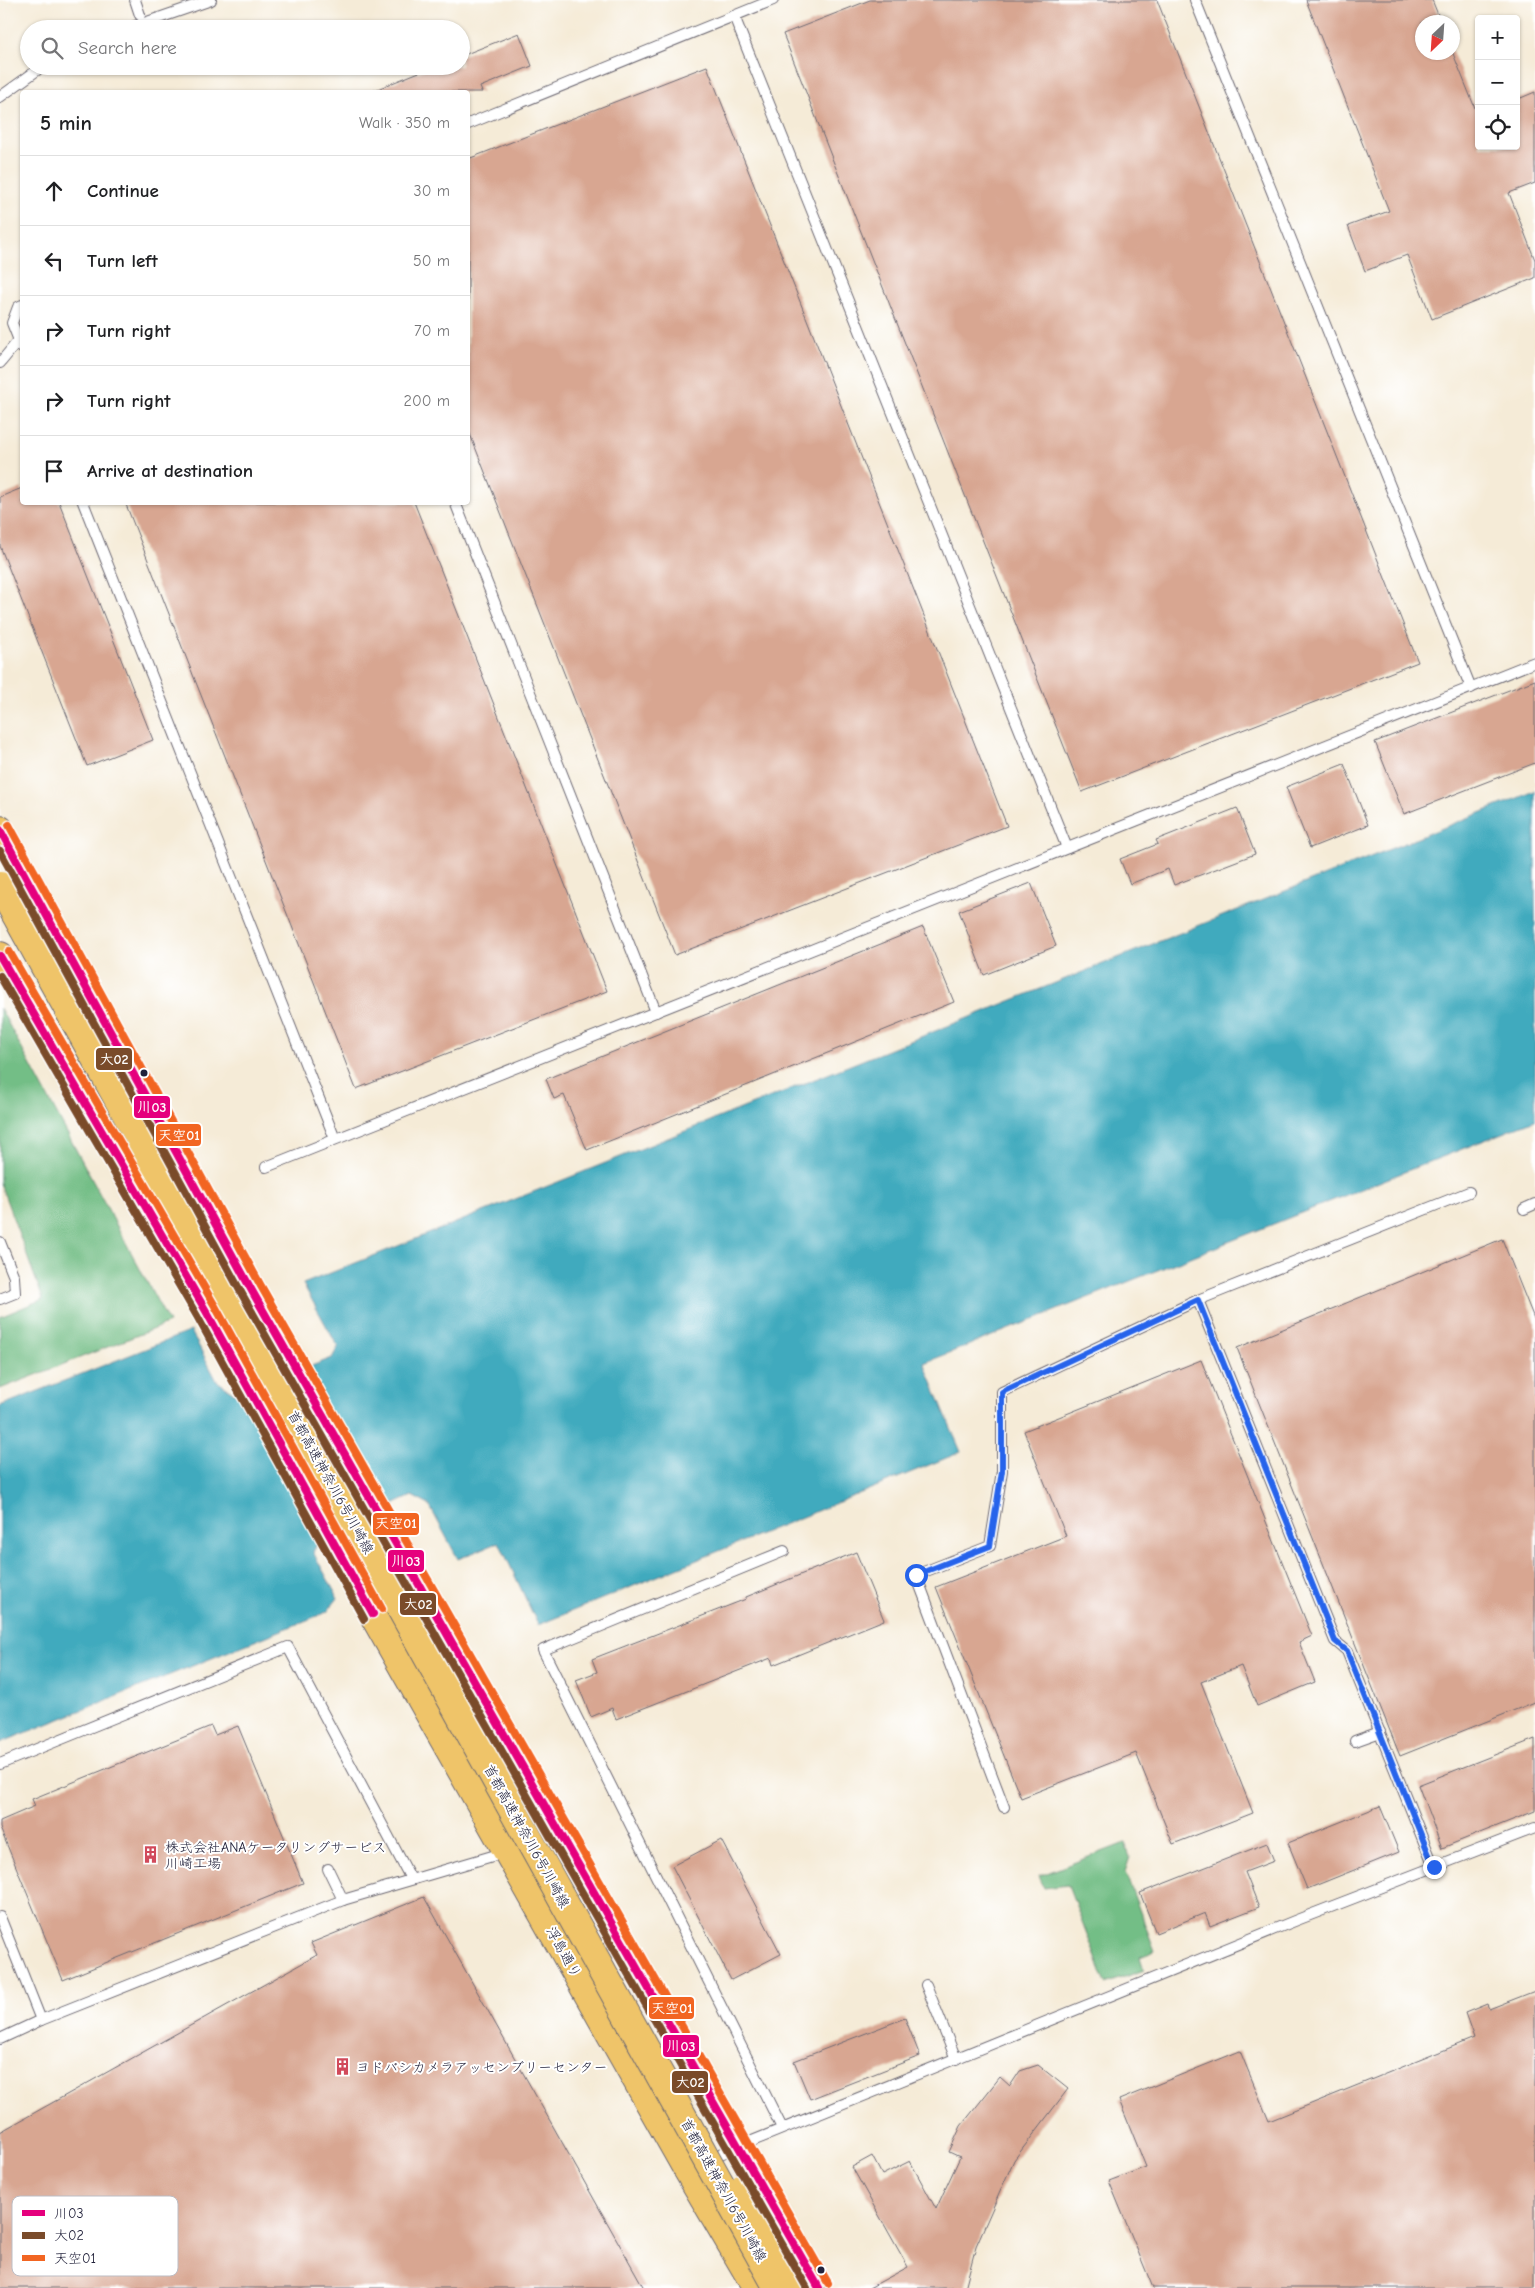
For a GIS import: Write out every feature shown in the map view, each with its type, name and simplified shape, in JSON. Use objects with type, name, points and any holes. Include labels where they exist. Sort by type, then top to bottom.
[{"type":"highway","points":[[2,838],[252,1291],[818,2288]]},
{"type":"highway","name":"首都高速神奈川6号川崎線","points":[[0,886],[778,2288]]},
{"type":"highway","name":"首都高速神奈川6号川崎線","points":[[0,921],[758,2288]]},
{"type":"highway","name":"浮島通り","points":[[0,956],[206,1311],[373,1614],[515,1847],[686,2167],[758,2288]]},
{"type":"highway","points":[[563,1901],[805,2288]]},
{"type":"lane","points":[[135,0],[140,14]]},
{"type":"lane","points":[[153,20],[210,0]]},
{"type":"lane","points":[[470,123],[773,0]]},
{"type":"lane","points":[[1195,0],[1471,688]]},
{"type":"lane","points":[[734,16],[1068,848]]},
{"type":"lane","points":[[0,97],[30,75]]},
{"type":"lane","points":[[20,306],[12,322],[20,342]]},
{"type":"lane","points":[[0,363],[20,345]]},
{"type":"lane","points":[[85,505],[336,1139]]},
{"type":"lane","points":[[455,505],[656,1012]]},
{"type":"lane","points":[[266,1167],[1535,662]]},
{"type":"lane","points":[[1004,1807],[916,1575],[990,1546],[1002,1471],[1002,1392],[1198,1300],[1469,1192]]},
{"type":"lane","points":[[1524,1209],[1535,1204]]},
{"type":"lane","points":[[0,1242],[14,1277],[15,1293],[0,1299]]},
{"type":"lane","points":[[1198,1300],[1335,1641],[1347,1651],[1434,1867]]},
{"type":"lane","points":[[782,2128],[544,1650],[784,1551]]},
{"type":"lane","points":[[0,1764],[288,1647],[411,1878]]},
{"type":"lane","points":[[1355,1741],[1380,1732]]},
{"type":"lane","points":[[0,2039],[42,2020],[344,1900],[515,1847],[555,1823]]},
{"type":"lane","points":[[686,2167],[1297,1920],[1535,1828]]},
{"type":"lane","points":[[328,1869],[344,1900]]},
{"type":"lane","points":[[0,1917],[42,2020]]},
{"type":"lane","points":[[926,1985],[956,2059]]},
{"type":"green space","points":[[0,1008],[169,1323],[0,1389],[0,1317],[43,1299],[0,1183]]},
{"type":"green space","points":[[1125,1843],[1130,1857],[1125,1872],[1155,1951],[1140,1957],[1144,1970],[1106,1984],[1068,1885],[1044,1888],[1039,1876]]},
{"type":"water","points":[[1535,791],[1535,1120],[924,1363],[961,1452],[538,1625],[499,1542],[458,1559],[429,1505],[412,1496],[320,1539],[313,1552],[338,1598],[327,1612],[0,1743],[0,1406],[191,1331],[217,1381],[237,1395],[332,1358],[338,1347],[303,1284]]},
{"type":"building","points":[[870,0],[1157,0],[1418,662],[1082,792],[783,34]]},
{"type":"building","points":[[1306,0],[1432,0],[1438,15],[1415,15],[1415,60],[1456,60],[1475,108],[1475,150],[1520,150],[1520,98],[1535,92],[1535,183],[1509,193],[1535,260],[1535,278],[1432,319],[1407,255],[1365,271],[1348,226],[1389,211]]},
{"type":"building","points":[[519,33],[532,66],[480,87],[482,92],[470,92],[470,90],[375,90],[412,75],[470,75],[470,52]]},
{"type":"building","points":[[707,66],[1007,826],[675,955],[470,434],[470,158]]},
{"type":"building","points":[[20,489],[20,505],[60,505],[153,740],[87,766],[0,546],[0,497]]},
{"type":"building","points":[[126,505],[415,505],[607,991],[356,1089]]},
{"type":"building","points":[[1535,680],[1535,763],[1404,814],[1375,742]]},
{"type":"building","points":[[1344,764],[1368,825],[1310,848],[1286,787]]},
{"type":"building","points":[[1237,808],[1255,854],[1174,885],[1168,869],[1130,884],[1120,859],[1158,844],[1156,840]]},
{"type":"building","points":[[1031,883],[1056,946],[984,975],[959,911]]},
{"type":"building","points":[[923,927],[954,1002],[587,1150],[564,1095],[554,1099],[546,1079]]},
{"type":"building","points":[[1502,1239],[1535,1321],[1535,1702],[1400,1756],[1237,1348]]},
{"type":"building","points":[[1201,1360],[1312,1636],[1299,1642],[1315,1682],[1257,1706],[1241,1666],[1201,1682],[1253,1813],[1173,1844],[1136,1753],[1021,1798],[936,1587],[1066,1536],[1024,1431]]},
{"type":"building","points":[[856,1552],[884,1620],[773,1665],[771,1658],[616,1719],[612,1708],[591,1717],[576,1680],[597,1672],[592,1659],[746,1599],[746,1597]]},
{"type":"building","name":"株式会社ANAケータリングサービス 川崎工場","points":[[211,1726],[215,1735],[238,1726],[303,1883],[63,1980],[0,1828],[0,1821],[35,1806],[32,1799]]},
{"type":"building","points":[[1535,1739],[1535,1811],[1442,1848],[1418,1785]]},
{"type":"building","points":[[1380,1806],[1399,1852],[1307,1889],[1288,1843]]},
{"type":"building","points":[[721,1840],[781,1954],[731,1980],[672,1866]]},
{"type":"building","points":[[1267,1843],[1274,1861],[1245,1872],[1259,1907],[1210,1926],[1205,1913],[1156,1933],[1140,1893]]},
{"type":"building","name":"ヨドバシカメラアッセンブリーセンター","points":[[424,1897],[644,2288],[0,2288],[0,2132],[317,1955],[311,1943]]},
{"type":"building","points":[[1535,1991],[1535,2288],[1153,2288],[1109,2181],[1146,2167],[1119,2100],[1240,2051],[1269,2121],[1474,2038],[1465,2013],[1487,2004],[1489,2009]]},
{"type":"building","points":[[905,2018],[920,2056],[810,2099],[794,2061]]},
{"type":"building","points":[[1038,2065],[1068,2089],[1014,2160],[976,2246],[965,2288],[869,2288],[908,2267],[852,2167],[872,2156],[882,2175],[910,2161],[936,2209],[960,2157],[949,2152],[961,2126],[1000,2077],[1010,2086],[1020,2071]]},
{"type":"transit line","name":"天空01","points":[[9,825],[261,1286],[828,2283]]},
{"type":"transit line","name":"川03","points":[[0,830],[252,1291],[819,2288]]},
{"type":"transit line","name":"大02","points":[[0,851],[243,1296],[807,2288]]},
{"type":"transit line","name":"天空01","points":[[9,951],[215,1306],[382,1609]]},
{"type":"transit line","name":"川03","points":[[0,956],[206,1311],[373,1614]]},
{"type":"transit line","name":"大02","points":[[0,976],[197,1316],[364,1619]]},
{"type":"place","name":"株式会社ANAケータリングサービス 川崎工場","points":[[151,1855]]},
{"type":"place","name":"ヨドバシカメラアッセンブリーセンター","points":[[342,2067]]},
{"type":"route","points":[[916,1575],[990,1546],[1002,1471],[1002,1392],[1198,1300],[1335,1641],[1347,1651],[1434,1867]]}]
